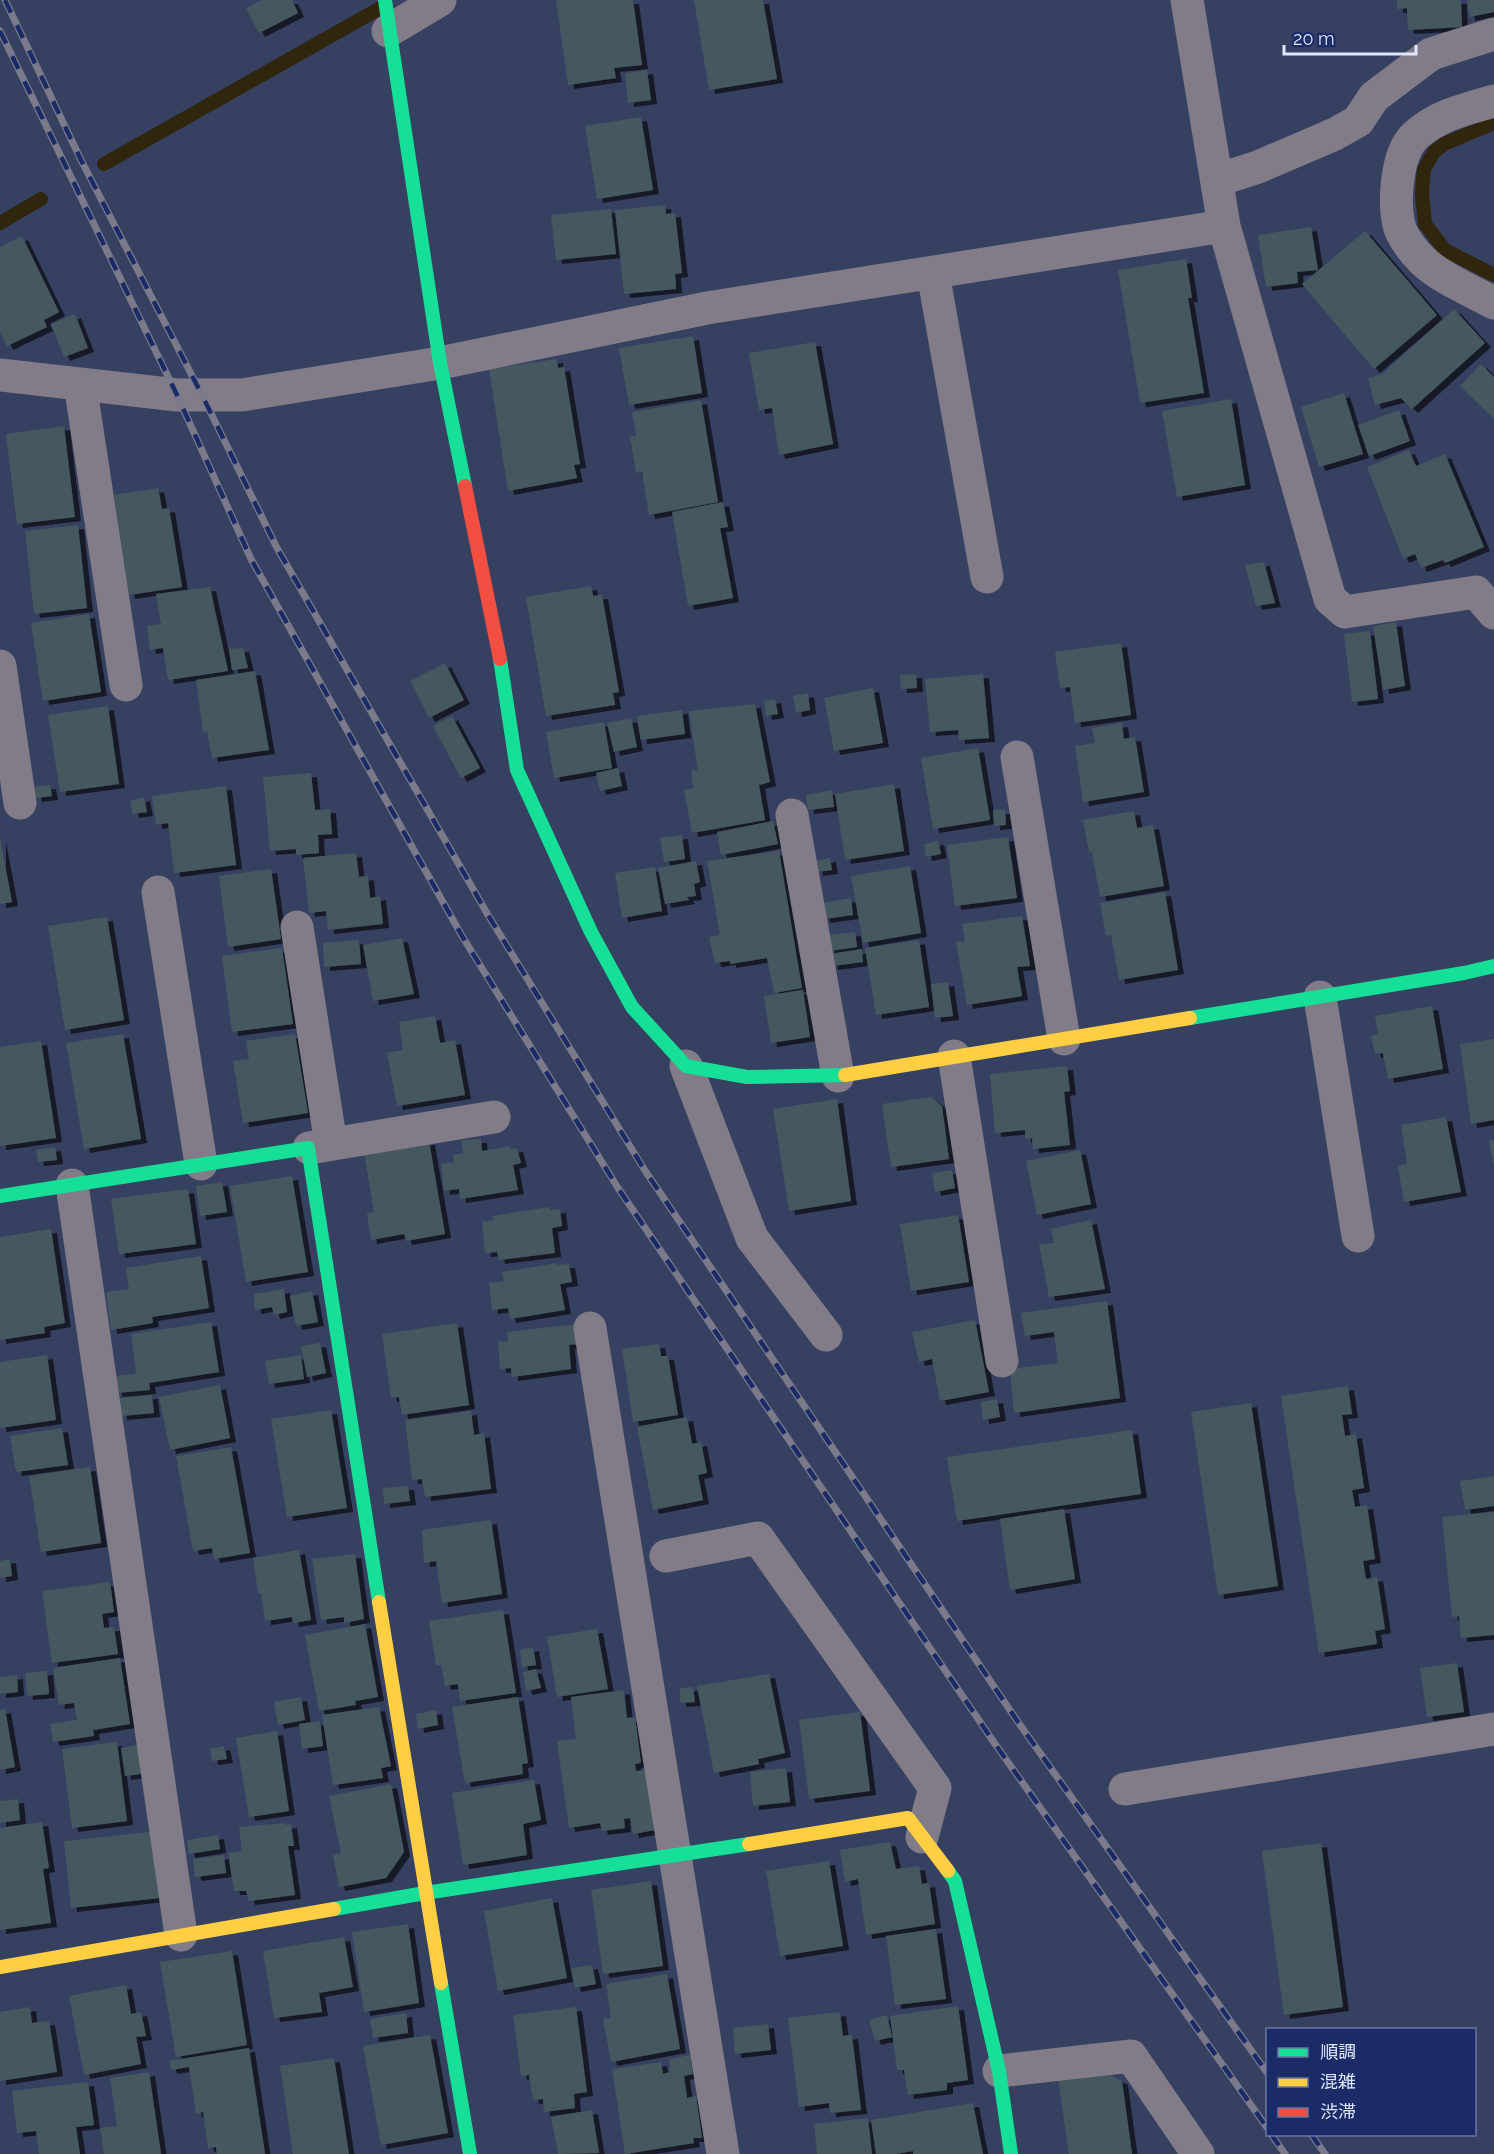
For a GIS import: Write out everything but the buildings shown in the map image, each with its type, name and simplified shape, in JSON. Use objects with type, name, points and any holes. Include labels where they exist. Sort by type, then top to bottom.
[{"type":"street","points":[[440,0],[386,15],[440,363],[496,634],[517,770],[591,932],[632,1007],[686,1066],[752,1238],[826,1335]]},
{"type":"street","points":[[1187,0],[1224,226],[1330,599],[1345,612],[1476,592],[1494,613]]},
{"type":"street","points":[[1218,180],[1258,167],[1335,134],[1358,121],[1374,97],[1431,54],[1494,34]]},
{"type":"street","points":[[1494,101],[1442,117],[1414,136],[1406,148],[1396,186],[1401,230],[1408,244],[1424,262],[1494,303]]},
{"type":"street","points":[[0,375],[177,395],[232,395],[440,363],[707,309],[1224,226]]},
{"type":"street","points":[[933,273],[987,577]]},
{"type":"street","points":[[80,384],[126,685]]},
{"type":"street","points":[[0,666],[20,803]]},
{"type":"street","points":[[1017,757],[1064,1039]]},
{"type":"street","points":[[792,815],[838,1076]]},
{"type":"street","points":[[158,892],[201,1164]]},
{"type":"street","points":[[297,927],[319,1146],[425,1893],[470,2154]]},
{"type":"street","points":[[686,1066],[747,1077],[838,1076],[1464,973],[1494,966]]},
{"type":"street","points":[[1320,996],[1358,1236]]},
{"type":"street","points":[[954,1056],[1002,1361]]},
{"type":"street","points":[[0,1196],[494,1117]]},
{"type":"street","points":[[72,1185],[181,1935]]},
{"type":"street","points":[[590,1328],[723,2154]]},
{"type":"street","points":[[666,1556],[758,1538],[935,1788],[922,1837]]},
{"type":"street","points":[[1125,1789],[1494,1729]]},
{"type":"street","points":[[0,1967],[425,1893],[908,1818],[955,1881],[999,2071],[1011,2154]]},
{"type":"street","points":[[999,2071],[1131,2056],[1198,2154]]},
{"type":"waterway","points":[[104,164],[384,6]]},
{"type":"waterway","points":[[1494,123],[1444,144],[1434,152],[1424,169],[1422,193],[1425,224],[1445,250],[1494,275]]},
{"type":"waterway","points":[[0,223],[41,199]]},
{"type":"railway","points":[[5,0],[81,160],[203,397],[277,548],[488,915],[644,1169],[1018,1722],[1266,2071]]},
{"type":"railway","points":[[0,31],[177,395],[251,559],[462,936],[618,1188],[993,1741],[1266,2126]]},
{"type":"railway","points":[[1272,2136],[1285,2154]]},
{"type":"railway","points":[[1312,2136],[1325,2154]]},
{"type":"traffic: fast","points":[[385,0],[440,363],[465,486]]},
{"type":"traffic: fast","points":[[500,659],[517,770],[591,932],[632,1007],[686,1066],[747,1077],[845,1075]]},
{"type":"traffic: fast","points":[[1190,1018],[1464,973],[1494,966]]},
{"type":"traffic: fast","points":[[0,1196],[308,1148],[379,1602]]},
{"type":"traffic: fast","points":[[334,1909],[749,1844]]},
{"type":"traffic: fast","points":[[948,1871],[955,1881],[999,2071],[1011,2154]]},
{"type":"traffic: fast","points":[[441,1983],[470,2154]]},
{"type":"traffic: slow","points":[[845,1075],[1190,1018]]},
{"type":"traffic: slow","points":[[379,1602],[441,1983]]},
{"type":"traffic: slow","points":[[749,1844],[908,1818],[948,1871]]},
{"type":"traffic: slow","points":[[0,1967],[334,1909]]},
{"type":"traffic: jam","points":[[465,486],[500,659]]}]
